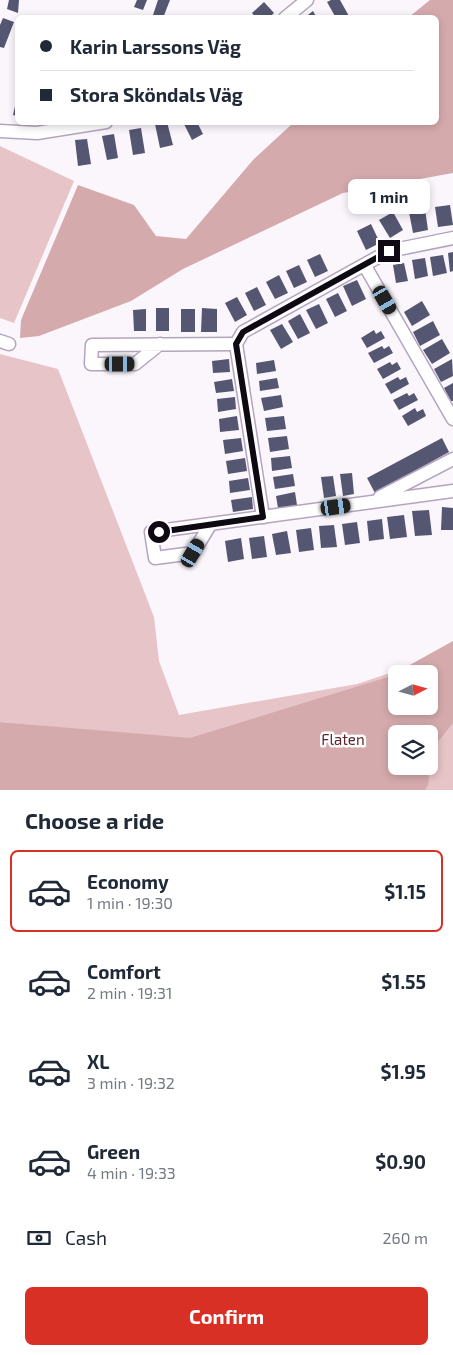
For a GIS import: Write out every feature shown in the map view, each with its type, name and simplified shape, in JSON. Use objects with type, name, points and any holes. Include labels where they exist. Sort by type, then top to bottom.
[{"type":"street","points":[[289,15],[307,0]]},
{"type":"street","points":[[0,131],[47,132],[88,125]]},
{"type":"street","points":[[263,517],[236,344],[243,332],[389,251],[453,238]]},
{"type":"street","points":[[365,266],[453,419]]},
{"type":"street","points":[[160,344],[135,364],[91,364],[92,345],[160,344],[236,344]]},
{"type":"street","points":[[372,502],[453,459]]},
{"type":"street","points":[[210,525],[193,553],[155,558],[151,532],[453,491]]},
{"type":"green space","points":[[430,0],[453,0],[453,173],[343,193],[183,269],[131,301],[39,336],[20,338],[21,320],[78,185],[134,205],[156,236],[186,239],[253,160],[291,125],[439,125],[439,15],[411,15]]},
{"type":"green space","points":[[0,146],[74,181],[14,323],[0,318]]},
{"type":"green space","points":[[0,354],[58,369],[154,617],[159,661],[179,715],[357,684],[388,674],[388,715],[438,715],[438,665],[414,665],[453,652],[453,790],[0,790],[88,730],[0,722]]},
{"type":"green space","name":"Flaten","points":[[453,641],[453,723],[438,742],[438,725],[388,725],[388,775],[429,775],[428,785],[425,790],[0,790],[0,722],[190,738],[388,677],[388,715],[438,715],[438,665],[410,665]]},
{"type":"building","points":[[9,0],[19,0],[18,13],[7,9]]},
{"type":"building","points":[[137,0],[147,0],[143,10],[134,7]]},
{"type":"building","points":[[158,0],[170,0],[164,15],[153,15]]},
{"type":"building","points":[[340,0],[348,15],[334,15],[327,2]]},
{"type":"building","points":[[264,2],[274,13],[272,15],[254,15],[252,13]]},
{"type":"building","points":[[3,18],[14,22],[4,48],[0,47],[0,25]]},
{"type":"building","points":[[155,125],[168,125],[173,145],[160,148]]},
{"type":"building","points":[[184,125],[198,125],[203,134],[192,140]]},
{"type":"building","points":[[141,128],[145,153],[133,155],[129,130]]},
{"type":"building","points":[[114,134],[118,158],[107,160],[102,136]]},
{"type":"building","points":[[87,139],[91,164],[78,166],[75,140]]},
{"type":"building","points":[[450,205],[453,225],[438,227],[435,207]]},
{"type":"building","points":[[425,209],[428,230],[413,233],[409,212]]},
{"type":"building","points":[[393,212],[403,230],[390,238],[379,220]]},
{"type":"building","points":[[371,224],[380,243],[366,250],[357,231]]},
{"type":"building","points":[[453,252],[453,271],[450,272],[448,253]]},
{"type":"building","points":[[320,254],[328,271],[315,277],[307,260]]},
{"type":"building","points":[[443,255],[447,273],[433,276],[430,257]]},
{"type":"building","points":[[425,258],[428,276],[415,279],[412,260]]},
{"type":"building","points":[[404,263],[408,281],[396,283],[393,265]]},
{"type":"building","points":[[299,265],[307,282],[294,288],[286,271]]},
{"type":"building","points":[[279,275],[288,293],[275,299],[266,282]]},
{"type":"building","points":[[357,280],[366,299],[352,306],[343,286]]},
{"type":"building","points":[[257,287],[266,305],[254,311],[245,293]]},
{"type":"building","points":[[338,293],[347,311],[335,317],[326,299]]},
{"type":"building","points":[[237,297],[247,315],[235,322],[225,303]]},
{"type":"building","points":[[422,301],[430,315],[412,326],[404,312]]},
{"type":"building","points":[[319,304],[328,323],[316,329],[306,310]]},
{"type":"building","points":[[156,308],[169,308],[169,331],[156,331]]},
{"type":"building","points":[[202,308],[217,309],[217,332],[201,332]]},
{"type":"building","points":[[146,309],[146,331],[134,331],[133,310]]},
{"type":"building","points":[[181,309],[195,309],[195,332],[181,332]]},
{"type":"building","points":[[300,314],[310,333],[298,339],[288,321]]},
{"type":"building","points":[[433,321],[440,335],[420,346],[413,332]]},
{"type":"building","points":[[282,324],[293,342],[281,349],[270,330]]},
{"type":"building","points":[[374,330],[376,334],[381,331],[385,338],[367,348],[361,338]]},
{"type":"building","points":[[442,339],[450,353],[432,364],[423,350]]},
{"type":"building","points":[[382,346],[384,349],[389,346],[393,353],[374,363],[368,353]]},
{"type":"building","points":[[229,359],[230,372],[213,373],[212,361]]},
{"type":"building","points":[[452,359],[453,376],[441,382],[434,369]]},
{"type":"building","points":[[274,360],[276,371],[257,374],[256,363]]},
{"type":"building","points":[[390,362],[392,365],[397,362],[401,369],[383,379],[377,369]]},
{"type":"building","points":[[398,377],[400,380],[406,377],[409,384],[391,394],[385,384]]},
{"type":"building","points":[[277,378],[279,388],[260,391],[259,381]]},
{"type":"building","points":[[232,379],[234,391],[216,393],[214,382]]},
{"type":"building","points":[[453,383],[453,401],[451,401],[444,388]]},
{"type":"building","points":[[407,393],[409,396],[414,393],[418,400],[399,410],[393,400]]},
{"type":"building","points":[[281,395],[283,407],[264,411],[261,398]]},
{"type":"building","points":[[235,397],[236,409],[218,412],[217,399]]},
{"type":"building","points":[[415,408],[417,412],[423,409],[426,416],[408,426],[402,416]]},
{"type":"building","points":[[237,416],[239,430],[220,432],[219,419]]},
{"type":"building","points":[[284,416],[286,429],[267,431],[265,418]]},
{"type":"building","points":[[287,436],[289,449],[270,452],[268,438]]},
{"type":"building","points":[[241,438],[243,451],[225,454],[223,440]]},
{"type":"building","points":[[442,438],[449,452],[375,493],[367,478]]},
{"type":"building","points":[[290,456],[292,468],[272,471],[271,458]]},
{"type":"building","points":[[245,458],[247,471],[228,474],[226,461]]},
{"type":"building","points":[[352,473],[354,494],[343,496],[340,474]]},
{"type":"building","points":[[293,474],[295,486],[275,489],[273,477]]},
{"type":"building","points":[[333,476],[336,496],[324,498],[321,477]]},
{"type":"building","points":[[248,478],[250,490],[230,493],[229,481]]},
{"type":"building","points":[[295,492],[297,505],[278,508],[276,496]]},
{"type":"building","points":[[252,497],[253,509],[233,512],[231,500]]},
{"type":"building","points":[[442,507],[453,508],[453,530],[441,530]]},
{"type":"building","points":[[429,510],[432,535],[415,536],[412,511]]},
{"type":"building","points":[[404,515],[407,537],[390,539],[387,517]]},
{"type":"building","points":[[382,519],[384,539],[369,541],[367,521]]},
{"type":"building","points":[[357,522],[360,543],[345,545],[342,524]]},
{"type":"building","points":[[334,525],[337,547],[321,548],[319,526]]},
{"type":"building","points":[[311,528],[314,550],[299,552],[296,530]]},
{"type":"building","points":[[287,531],[291,553],[276,555],[272,534]]},
{"type":"building","points":[[264,536],[267,557],[252,559],[249,538]]},
{"type":"building","points":[[241,538],[244,559],[228,562],[225,541]]},
{"type":"route","points":[[159,532],[263,517],[236,344],[243,332],[389,251]]}]
